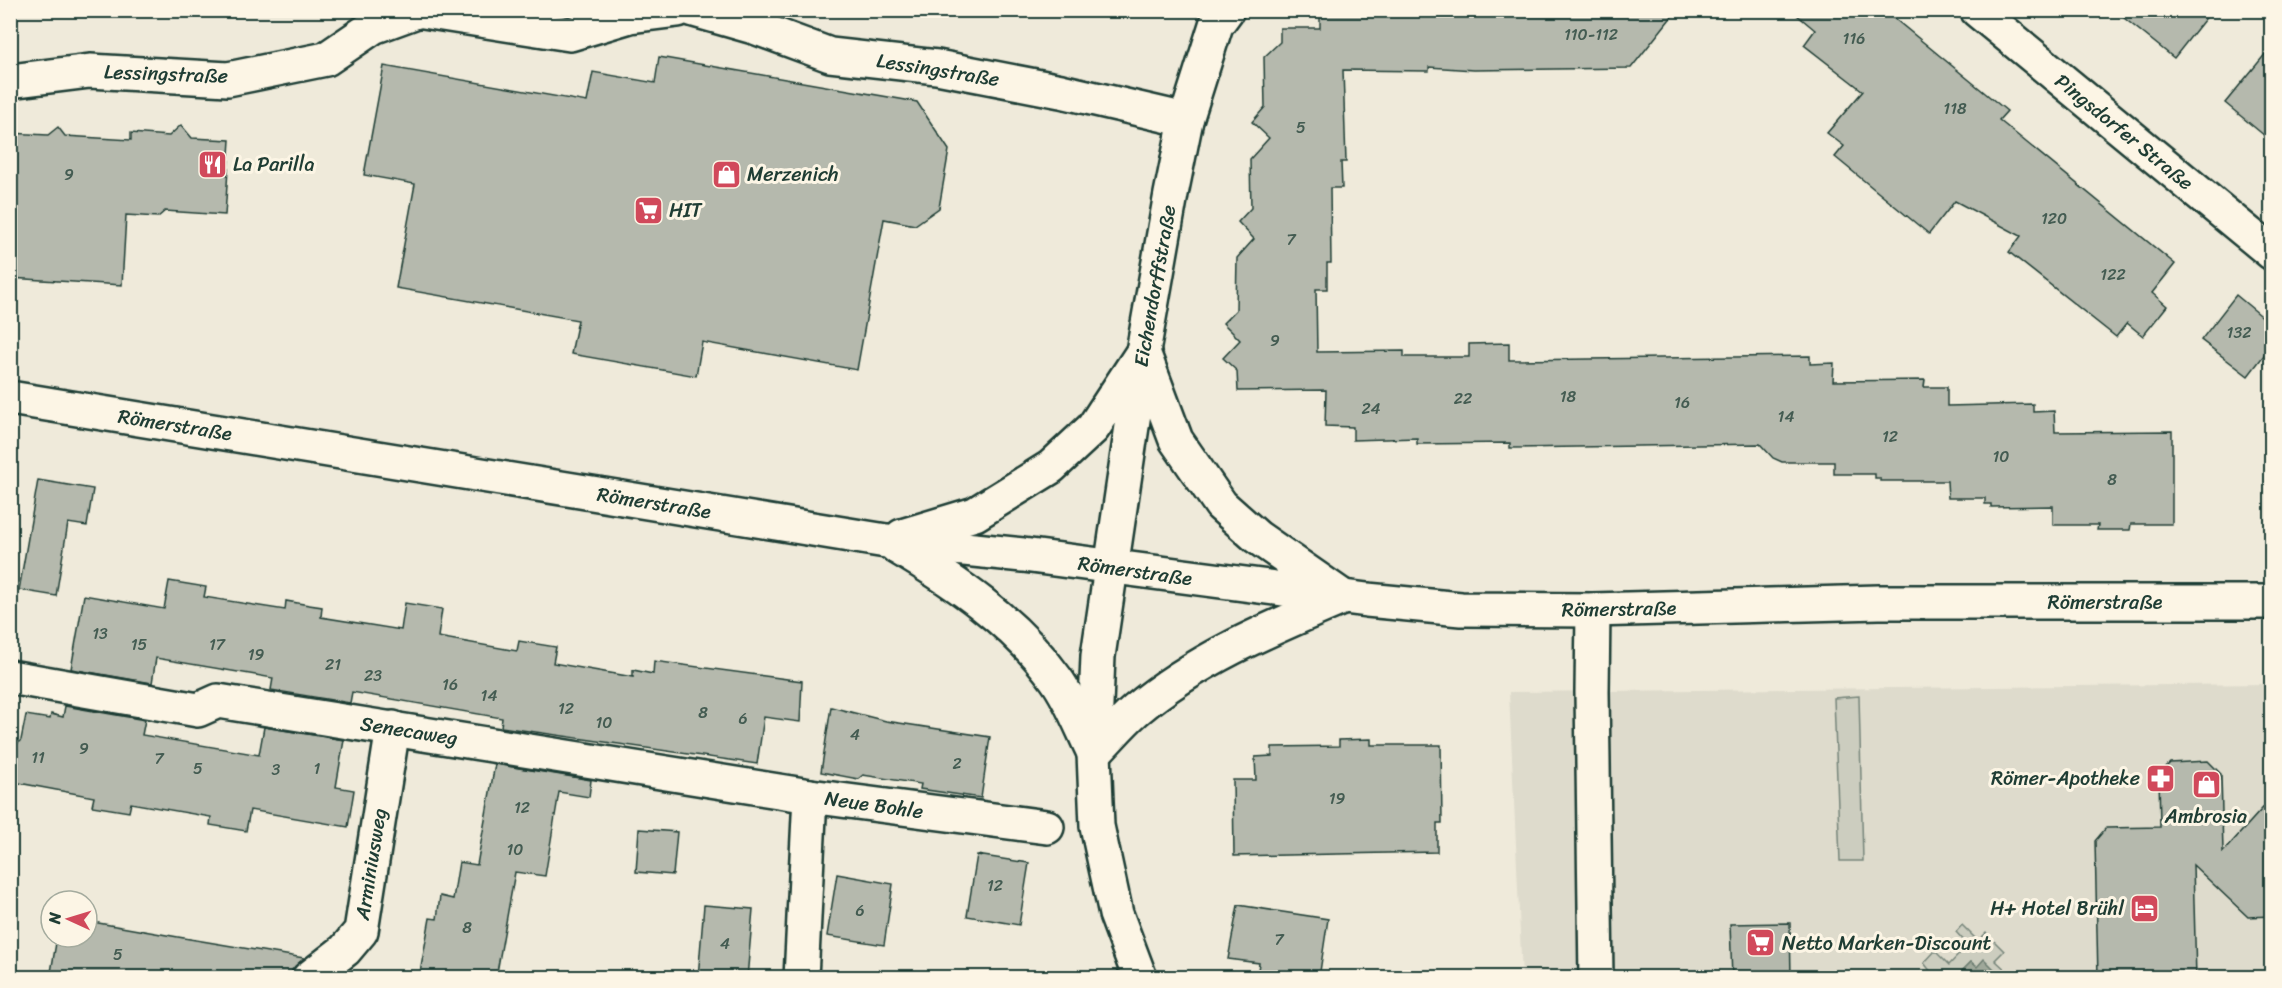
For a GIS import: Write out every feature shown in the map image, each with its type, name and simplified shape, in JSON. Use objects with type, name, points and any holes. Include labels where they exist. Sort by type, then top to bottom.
[{"type":"street","name":"Lessingstraße","points":[[10,81],[90,71],[228,79],[326,58],[373,27],[417,11],[570,34],[630,16],[678,10]]},
{"type":"street","name":"Lessingstraße","points":[[694,10],[757,28],[830,55],[937,67],[1061,91],[1186,120]]},
{"type":"street","name":"Eichendorffstraße","points":[[1111,568],[1143,352],[1186,120],[1216,25],[1227,10]]},
{"type":"street","name":"Pingsdorfer Straße","points":[[1977,10],[2271,253]]},
{"type":"street","points":[[886,541],[975,514],[1051,467],[1093,428],[1143,352]]},
{"type":"street","points":[[1143,352],[1176,441],[1221,505],[1257,537],[1343,597]]},
{"type":"street","name":"Römerstraße","points":[[10,398],[886,541],[1023,555],[1343,597],[1461,609],[1593,610],[1891,602],[2271,602]]},
{"type":"street","points":[[886,541],[945,575],[1015,630],[1057,680],[1094,753]]},
{"type":"street","points":[[1111,568],[1098,656],[1094,753],[1097,826],[1116,914],[1140,978]]},
{"type":"street","points":[[1094,753],[1135,710],[1201,663],[1243,641],[1343,597]]},
{"type":"street","points":[[1593,610],[1596,978]]},
{"type":"street","name":"Senecaweg","points":[[10,676],[198,710],[218,701],[810,796]]},
{"type":"street","name":"Arminiusweg","points":[[309,978],[345,950],[361,931],[393,728]]},
{"type":"street","name":"Neue Bohle","points":[[801,978],[810,796],[1047,827]]},
{"type":"shaded area","points":[[2271,684],[2271,977],[1522,977],[1509,692]]},
{"type":"shaded area","points":[[1859,696],[1863,861],[1840,861],[1834,698]]},
{"type":"shaded area","points":[[1962,925],[1978,941],[1986,933],[2004,951],[1995,960],[2010,974],[2007,977],[1990,977],[1996,971],[1977,967],[1971,962],[1956,977],[1935,977],[1924,963],[1935,951],[1949,965],[1968,945],[1956,932]]},
{"type":"shaded area","points":[[1984,959],[1996,971],[1990,977],[1956,977],[1971,962],[1977,967]]},
{"type":"building","points":[[1320,10],[1677,10],[1631,68],[1474,70],[1429,67],[1429,71],[1343,70],[1346,162],[1341,162],[1342,188],[1330,188],[1331,263],[1327,263],[1327,289],[1316,289],[1317,352],[1404,351],[1404,357],[1469,357],[1469,344],[1509,343],[1509,360],[1810,356],[1810,364],[1834,363],[1833,381],[1925,380],[1924,387],[1947,387],[1947,406],[2033,404],[2033,412],[2054,411],[2055,432],[2172,431],[2172,524],[2131,524],[2130,530],[2097,530],[2098,525],[2053,525],[2053,506],[1991,507],[1991,504],[1985,504],[1985,498],[1948,498],[1947,481],[1880,481],[1880,478],[1875,478],[1875,474],[1834,474],[1834,462],[1782,462],[1773,458],[1760,444],[1510,448],[1510,443],[1417,444],[1417,438],[1353,440],[1353,427],[1325,426],[1326,390],[1238,391],[1237,371],[1223,358],[1240,340],[1223,323],[1236,310],[1237,258],[1254,239],[1238,222],[1251,208],[1250,159],[1269,138],[1252,122],[1265,107],[1264,57],[1280,42],[1280,28],[1320,28]]},
{"type":"building","points":[[1791,10],[1884,10],[2007,111],[1999,120],[2175,264],[2152,293],[2167,306],[2143,336],[2127,323],[2116,337],[2009,252],[2021,236],[1955,201],[1929,234],[1835,157],[1844,146],[1827,133],[1863,91],[1804,45],[1815,30]]},
{"type":"building","points":[[2114,10],[2212,10],[2174,58]]},
{"type":"building","points":[[2271,47],[2271,141],[2225,103]]},
{"type":"building","name":"HIT","points":[[659,57],[917,102],[949,150],[939,208],[915,225],[884,219],[857,370],[702,342],[696,376],[571,354],[578,320],[396,288],[415,184],[364,175],[384,66],[587,102],[593,72],[655,83]]},
{"type":"building","points":[[181,125],[192,138],[230,140],[225,215],[165,211],[158,217],[126,215],[122,285],[10,278],[10,133],[48,135],[58,127],[65,136],[131,140],[131,133],[169,136]]},
{"type":"building","points":[[2236,295],[2271,324],[2271,346],[2248,376],[2201,340]]},
{"type":"building","points":[[38,480],[93,489],[87,526],[68,523],[56,596],[19,590]]},
{"type":"building","points":[[169,581],[206,587],[204,597],[285,610],[286,601],[322,607],[321,617],[401,630],[405,603],[442,609],[438,637],[517,651],[519,641],[556,647],[553,663],[633,677],[633,670],[653,674],[654,661],[802,681],[800,722],[764,717],[757,764],[501,727],[502,718],[352,692],[350,703],[271,690],[273,678],[156,658],[152,683],[71,669],[84,595],[164,609]]},
{"type":"building","points":[[65,706],[145,720],[142,735],[259,755],[264,727],[344,740],[336,787],[354,790],[348,827],[250,810],[246,831],[210,825],[211,817],[131,803],[129,812],[92,806],[94,797],[19,783],[10,768],[15,746],[21,740],[26,715],[50,719],[51,714],[63,717]]},
{"type":"building","points":[[831,707],[886,721],[990,737],[981,798],[920,789],[921,784],[863,775],[858,779],[821,772]]},
{"type":"building","points":[[1371,739],[1371,745],[1441,745],[1442,823],[1437,823],[1437,852],[1234,856],[1233,780],[1256,780],[1255,757],[1272,756],[1272,747],[1339,746],[1339,740]]},
{"type":"building","name":"H+ Hotel Brühl","points":[[2208,761],[2221,774],[2223,852],[2271,799],[2271,916],[2248,917],[2193,865],[2196,978],[2098,978],[2095,841],[2106,828],[2160,827],[2159,774],[2170,763]]},
{"type":"building","points":[[495,764],[591,780],[589,797],[559,792],[545,876],[515,872],[496,978],[419,978],[430,918],[437,919],[440,896],[453,899],[459,862],[477,865]]},
{"type":"building","points":[[639,829],[677,832],[673,875],[636,872]]},
{"type":"building","points":[[977,855],[1029,863],[1019,925],[967,916]]},
{"type":"building","points":[[837,874],[893,884],[884,945],[827,936]]},
{"type":"building","points":[[704,905],[753,909],[747,978],[698,978]]},
{"type":"building","points":[[1238,905],[1328,919],[1319,978],[1257,978],[1259,963],[1228,959]]},
{"type":"building","points":[[99,923],[304,958],[292,970],[291,978],[50,978],[55,949],[99,949]]},
{"type":"building","name":"Netto Marken-Discount","points":[[1790,923],[1791,978],[1732,978],[1730,924]]},
{"type":"place","name":"La Parilla","points":[[212,164]]},
{"type":"place","name":"Merzenich","points":[[726,174]]},
{"type":"place","name":"HIT","points":[[648,210]]},
{"type":"place","name":"Römer-Apotheke","points":[[2161,778]]},
{"type":"place","name":"Ambrosia","points":[[2206,785]]},
{"type":"place","name":"H+ Hotel Brühl","points":[[2145,908]]},
{"type":"place","name":"Netto Marken-Discount","points":[[1761,943]]}]
